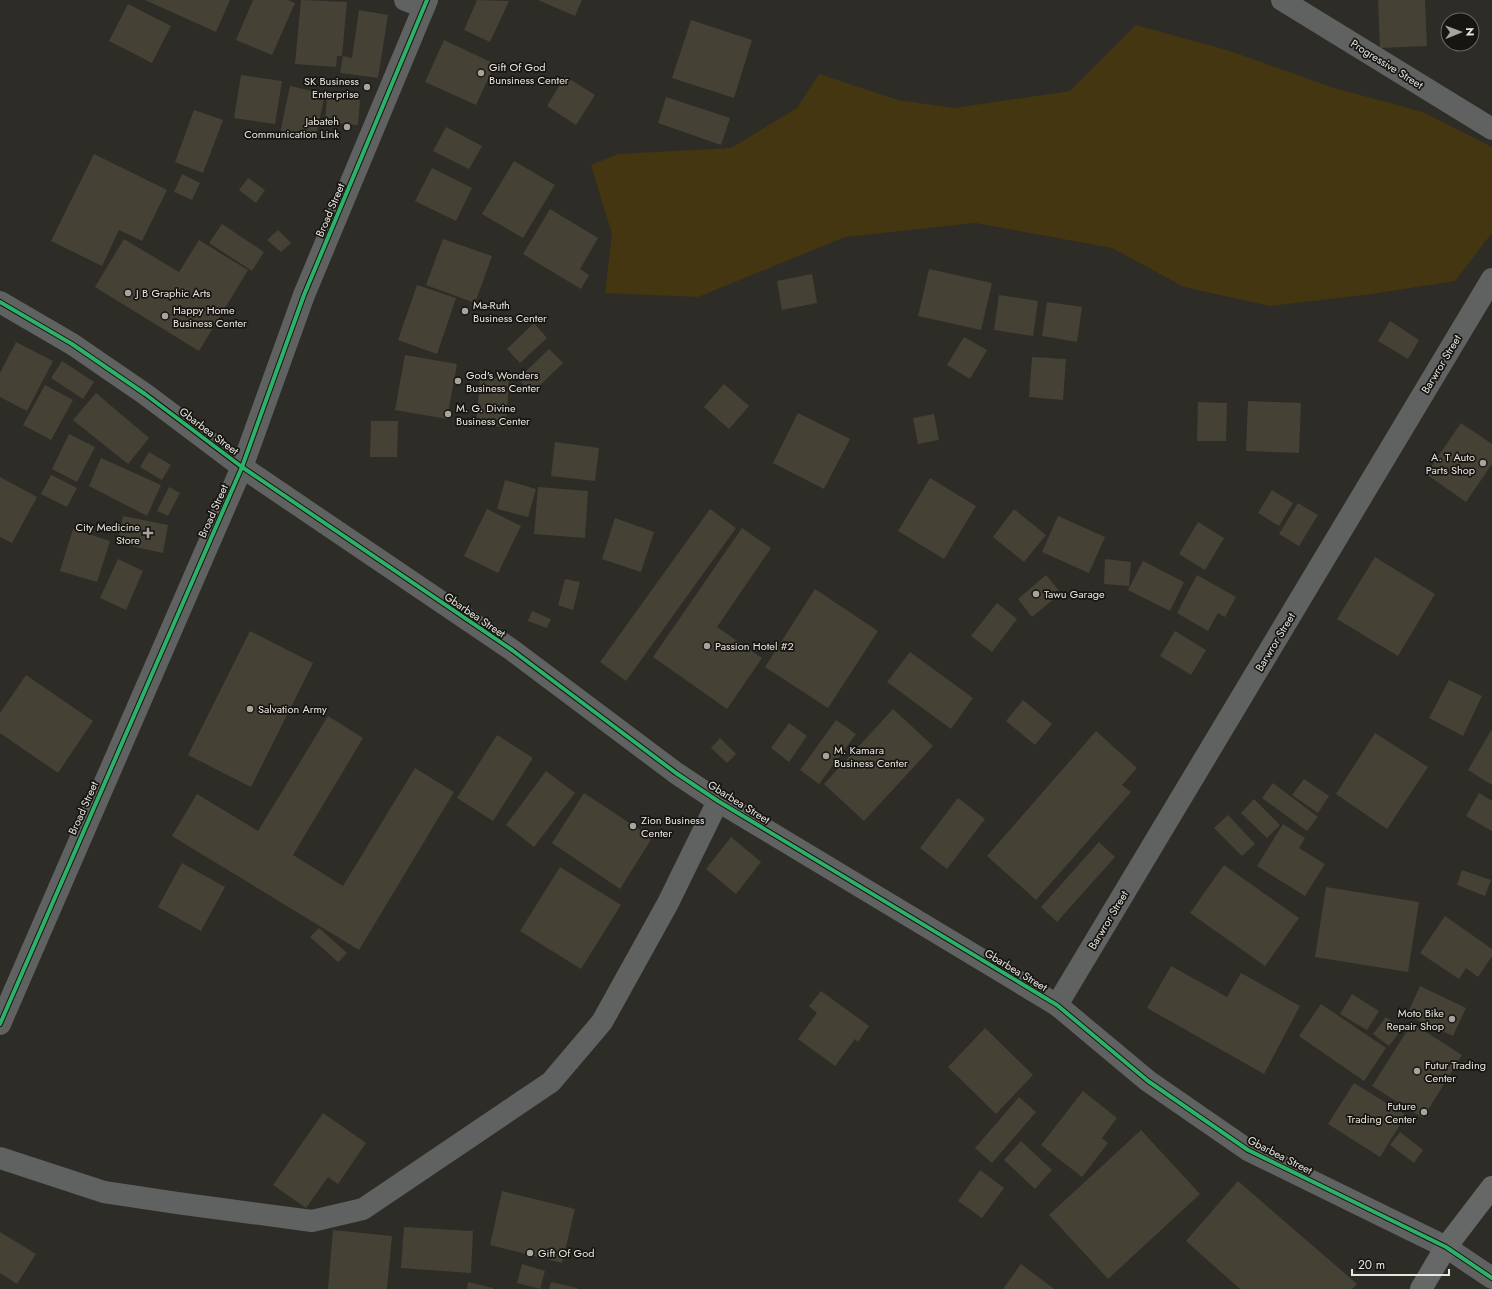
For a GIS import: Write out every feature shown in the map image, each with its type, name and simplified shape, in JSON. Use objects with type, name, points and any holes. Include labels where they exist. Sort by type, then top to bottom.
[{"type":"highway","points":[[1421,1289],[1446,1247],[1492,1187]]},
{"type":"street","name":"Progressive Street","points":[[1282,0],[1492,129]]},
{"type":"street","name":"Broad Street","points":[[0,1024],[8,988],[242,467],[304,294],[419,2]]},
{"type":"street","name":"Barwror Street","points":[[1057,1005],[1492,279]]},
{"type":"street","name":"Gbarbea Street","points":[[0,302],[72,344],[145,394],[242,467],[512,650],[676,774],[718,801],[1057,1005],[1148,1081],[1248,1150],[1446,1247],[1492,1278]]},
{"type":"street","points":[[0,1158],[104,1192],[170,1202],[312,1221],[363,1209],[552,1082],[602,1022],[668,903],[718,801]]},
{"type":"shaded area","points":[[1136,25],[1227,50],[1331,87],[1423,112],[1492,147],[1492,233],[1455,281],[1372,294],[1270,306],[1184,287],[1112,248],[975,223],[845,237],[698,297],[605,293],[612,234],[591,165],[618,154],[731,148],[797,108],[819,74],[898,100],[954,108],[1070,91]]},
{"type":"building","points":[[145,0],[230,0],[216,32]]},
{"type":"building","points":[[253,0],[288,0],[295,3],[272,55],[236,40]]},
{"type":"building","points":[[301,0],[347,2],[342,56],[337,56],[336,67],[295,64]]},
{"type":"building","points":[[477,0],[509,1],[490,42],[464,30]]},
{"type":"building","points":[[538,0],[582,0],[575,16]]},
{"type":"building","points":[[1378,0],[1425,0],[1427,46],[1380,48]]},
{"type":"building","points":[[128,4],[171,26],[152,63],[109,41]]},
{"type":"building","points":[[359,10],[388,15],[378,78],[340,73],[343,56],[352,58]]},
{"type":"building","points":[[691,20],[752,40],[734,98],[672,78]]},
{"type":"building","points":[[444,40],[495,64],[476,105],[425,82]]},
{"type":"building","points":[[241,75],[282,81],[275,124],[234,118]]},
{"type":"building","points":[[565,76],[595,95],[576,125],[547,106]]},
{"type":"building","points":[[290,86],[325,94],[315,140],[280,133]]},
{"type":"building","points":[[666,97],[730,118],[721,145],[658,123]]},
{"type":"building","points":[[327,98],[360,100],[358,125],[325,122]]},
{"type":"building","points":[[194,110],[223,120],[203,173],[175,162]]},
{"type":"building","points":[[446,127],[482,146],[469,169],[433,151]]},
{"type":"building","points":[[94,154],[167,190],[142,241],[119,230],[102,266],[51,241]]},
{"type":"building","points":[[514,161],[555,185],[523,238],[482,214]]},
{"type":"building","points":[[432,168],[472,188],[456,221],[415,201]]},
{"type":"building","points":[[182,174],[200,183],[192,200],[174,192]]},
{"type":"building","points":[[248,178],[265,190],[256,203],[239,190]]},
{"type":"building","points":[[550,209],[598,238],[580,269],[589,275],[581,289],[523,254]]},
{"type":"building","points":[[222,224],[264,252],[252,271],[209,243]]},
{"type":"building","points":[[278,230],[291,243],[281,252],[267,240]]},
{"type":"building","points":[[124,239],[179,272],[199,240],[248,270],[199,351],[95,287]]},
{"type":"building","points":[[443,239],[492,256],[475,303],[426,285]]},
{"type":"building","points":[[929,269],[992,283],[981,330],[918,316]]},
{"type":"building","points":[[812,274],[817,303],[782,310],[777,281]]},
{"type":"building","points":[[417,285],[456,298],[437,354],[398,340]]},
{"type":"building","points":[[999,295],[1038,301],[1033,336],[994,330]]},
{"type":"building","points":[[1047,302],[1082,307],[1077,342],[1042,336]]},
{"type":"building","points":[[1390,321],[1419,340],[1408,359],[1378,341]]},
{"type":"building","points":[[534,323],[547,338],[520,363],[507,349]]},
{"type":"building","points":[[964,337],[987,350],[970,379],[947,365]]},
{"type":"building","points":[[16,342],[53,361],[27,411],[0,397],[0,373]]},
{"type":"building","points":[[549,349],[563,363],[532,393],[518,379]]},
{"type":"building","points":[[405,355],[457,364],[447,419],[395,410]]},
{"type":"building","points":[[1032,357],[1066,359],[1063,400],[1029,397]]},
{"type":"building","points":[[62,361],[94,382],[83,399],[51,378]]},
{"type":"building","points":[[480,377],[509,379],[506,427],[476,425]]},
{"type":"building","points":[[724,384],[749,406],[729,429],[704,407]]},
{"type":"building","points":[[45,385],[73,400],[51,440],[23,425]]},
{"type":"building","points":[[96,393],[149,438],[128,464],[73,420]]},
{"type":"building","points":[[1248,401],[1301,403],[1299,453],[1246,451]]},
{"type":"building","points":[[1198,402],[1227,403],[1226,441],[1197,441]]},
{"type":"building","points":[[798,413],[850,439],[824,489],[773,463]]},
{"type":"building","points":[[934,414],[939,440],[918,444],[913,418]]},
{"type":"building","points":[[371,421],[398,421],[397,457],[370,457]]},
{"type":"building","points":[[1461,423],[1492,444],[1492,464],[1466,502],[1426,474]]},
{"type":"building","points":[[69,434],[95,447],[77,482],[52,469]]},
{"type":"building","points":[[555,442],[599,448],[595,481],[551,476]]},
{"type":"building","points":[[149,452],[171,465],[162,480],[140,467]]},
{"type":"building","points":[[101,458],[161,485],[147,516],[89,486]]},
{"type":"building","points":[[51,475],[77,488],[67,507],[41,494]]},
{"type":"building","points":[[0,477],[37,497],[12,543],[0,537]]},
{"type":"building","points":[[930,478],[976,506],[944,559],[898,531]]},
{"type":"building","points":[[505,480],[536,489],[528,517],[497,509]]},
{"type":"building","points":[[169,487],[180,493],[168,516],[157,511]]},
{"type":"building","points":[[538,487],[588,491],[585,538],[534,534]]},
{"type":"building","points":[[1272,490],[1293,503],[1279,526],[1258,513]]},
{"type":"building","points":[[1298,503],[1318,515],[1299,546],[1279,534]]},
{"type":"building","points":[[487,509],[521,526],[498,573],[464,556]]},
{"type":"building","points":[[710,509],[736,528],[626,681],[600,662]]},
{"type":"building","points":[[1014,509],[1046,535],[1024,562],[993,537]]},
{"type":"building","points":[[123,516],[168,525],[163,553],[117,543]]},
{"type":"building","points":[[1058,516],[1105,537],[1089,573],[1042,552]]},
{"type":"building","points":[[615,518],[654,532],[641,572],[602,559]]},
{"type":"building","points":[[1198,522],[1224,538],[1205,570],[1179,554]]},
{"type":"building","points":[[742,528],[771,548],[717,627],[762,658],[727,709],[653,657]]},
{"type":"building","points":[[73,529],[110,541],[97,582],[60,571]]},
{"type":"building","points":[[1375,557],[1435,594],[1398,656],[1337,619]]},
{"type":"building","points":[[118,559],[143,571],[126,610],[100,598]]},
{"type":"building","points":[[1105,559],[1131,562],[1129,586],[1104,584]]},
{"type":"building","points":[[1143,561],[1184,582],[1170,611],[1128,590]]},
{"type":"building","points":[[1046,575],[1061,593],[1032,617],[1018,599]]},
{"type":"building","points":[[1197,575],[1236,597],[1225,617],[1218,613],[1208,631],[1177,613]]},
{"type":"building","points":[[565,579],[580,582],[573,610],[558,605]]},
{"type":"building","points":[[815,589],[878,631],[828,708],[765,667]]},
{"type":"building","points":[[997,603],[1017,619],[992,652],[971,636]]},
{"type":"building","points":[[532,611],[551,619],[547,628],[528,621]]},
{"type":"building","name":"Salvation Army","points":[[250,631],[313,663],[251,787],[188,755]]},
{"type":"building","points":[[1175,631],[1206,650],[1191,675],[1160,656]]},
{"type":"building","points":[[910,652],[973,698],[951,729],[887,682]]},
{"type":"building","points":[[26,675],[93,721],[58,773],[0,733],[0,713]]},
{"type":"building","points":[[1449,680],[1482,696],[1463,736],[1429,718]]},
{"type":"building","points":[[1023,700],[1052,724],[1035,745],[1006,721]]},
{"type":"building","points":[[893,709],[933,746],[864,821],[824,784]]},
{"type":"building","points":[[328,716],[363,738],[293,855],[343,886],[415,768],[454,792],[359,950],[172,836],[197,794],[258,831]]},
{"type":"building","points":[[836,720],[856,734],[819,784],[800,770]]},
{"type":"building","points":[[789,723],[807,736],[789,762],[771,748]]},
{"type":"building","points":[[1492,729],[1492,785],[1468,770]]},
{"type":"building","points":[[1096,731],[1137,768],[1122,785],[1131,792],[1036,900],[987,856]]},
{"type":"building","points":[[1375,733],[1428,767],[1387,829],[1336,794]]},
{"type":"building","points":[[497,735],[533,758],[493,821],[457,798]]},
{"type":"building","points":[[720,738],[736,754],[727,763],[711,748]]},
{"type":"building","points":[[546,771],[575,793],[534,847],[506,825]]},
{"type":"building","points":[[1304,779],[1329,796],[1318,813],[1292,795]]},
{"type":"building","points":[[1273,783],[1318,817],[1307,831],[1262,798]]},
{"type":"building","points":[[584,793],[652,838],[620,889],[552,843]]},
{"type":"building","points":[[1479,793],[1492,801],[1492,831],[1466,816]]},
{"type":"building","points":[[958,798],[985,819],[947,869],[920,848]]},
{"type":"building","points":[[1254,799],[1280,825],[1267,838],[1241,813]]},
{"type":"building","points":[[1228,815],[1255,844],[1242,856],[1214,828]]},
{"type":"building","points":[[1283,824],[1305,838],[1299,848],[1325,864],[1305,896],[1257,866]]},
{"type":"building","points":[[731,837],[761,862],[736,894],[706,869]]},
{"type":"building","points":[[1099,842],[1115,857],[1057,922],[1041,907]]},
{"type":"building","points":[[182,863],[225,887],[201,931],[158,907]]},
{"type":"building","points":[[1224,865],[1299,918],[1265,966],[1190,913]]},
{"type":"building","points":[[560,867],[621,905],[581,969],[520,931]]},
{"type":"building","points":[[1462,870],[1491,880],[1485,896],[1457,885]]},
{"type":"building","points":[[1326,887],[1419,902],[1408,972],[1315,957]]},
{"type":"building","points":[[1445,916],[1492,949],[1492,956],[1478,977],[1466,968],[1459,979],[1420,953]]},
{"type":"building","points":[[319,928],[347,953],[338,962],[310,937]]},
{"type":"building","points":[[1171,966],[1227,997],[1241,973],[1300,1006],[1264,1074],[1147,1008]]},
{"type":"building","points":[[1420,986],[1466,1008],[1453,1036],[1407,1015]]},
{"type":"building","points":[[821,991],[869,1026],[858,1042],[855,1039],[835,1066],[798,1039],[817,1013],[809,1006]]},
{"type":"building","points":[[1352,994],[1379,1011],[1367,1030],[1340,1014]]},
{"type":"building","points":[[1321,1004],[1386,1048],[1364,1081],[1299,1036]]},
{"type":"building","points":[[1386,1017],[1402,1029],[1389,1046],[1373,1034]]},
{"type":"building","name":"Futur Trading Center","points":[[1412,1023],[1462,1055],[1423,1118],[1372,1086]]},
{"type":"building","points":[[985,1028],[1033,1075],[996,1114],[948,1067]]},
{"type":"building","points":[[1354,1083],[1406,1115],[1380,1157],[1328,1124]]},
{"type":"building","points":[[1083,1091],[1117,1118],[1102,1138],[1108,1143],[1082,1177],[1041,1145]]},
{"type":"building","points":[[1019,1097],[1036,1112],[992,1163],[975,1148]]},
{"type":"building","points":[[323,1113],[366,1143],[338,1184],[328,1177],[306,1208],[273,1185]]},
{"type":"building","points":[[1141,1130],[1200,1194],[1108,1279],[1049,1215]]},
{"type":"building","points":[[1400,1132],[1423,1150],[1414,1163],[1390,1145]]},
{"type":"building","points":[[1021,1141],[1052,1170],[1035,1189],[1004,1160]]},
{"type":"building","points":[[980,1170],[1004,1188],[982,1218],[958,1201]]},
{"type":"building","points":[[1238,1181],[1357,1284],[1352,1289],[1240,1289],[1186,1241]]},
{"type":"building","points":[[502,1191],[575,1209],[562,1263],[490,1245]]},
{"type":"building","points":[[404,1227],[473,1231],[471,1273],[401,1268]]},
{"type":"building","points":[[333,1230],[392,1236],[387,1289],[328,1289]]},
{"type":"building","points":[[0,1232],[36,1254],[17,1284],[0,1273]]},
{"type":"building","points":[[522,1264],[545,1271],[540,1289],[517,1283]]},
{"type":"building","points":[[1021,1264],[1054,1289],[1003,1289]]},
{"type":"building","points":[[468,1282],[493,1288],[493,1289],[467,1289]]},
{"type":"building","points":[[551,1282],[577,1288],[577,1289],[549,1289]]},
{"type":"cycle path","points":[[0,1024],[242,467],[304,295],[427,0]]},
{"type":"cycle path","points":[[0,302],[72,344],[145,394],[242,467],[512,650],[676,773],[718,801],[1057,1005],[1148,1081],[1248,1150],[1446,1247],[1492,1278]]},
{"type":"place","name":"Gift Of God Bunsiness Center","points":[[481,73]]},
{"type":"place","name":"SK Business Enterprise","points":[[367,87]]},
{"type":"place","name":"Jabateh Communication Link","points":[[347,127]]},
{"type":"place","name":"J B Graphic Arts","points":[[128,293]]},
{"type":"place","name":"Ma-Ruth Business Center","points":[[465,311]]},
{"type":"place","name":"Happy Home Business Center","points":[[165,316]]},
{"type":"place","name":"God's Wonders Business Center","points":[[458,381]]},
{"type":"place","name":"M. G. Divine Business Center","points":[[448,414]]},
{"type":"place","name":"A. T Auto Parts Shop","points":[[1483,463]]},
{"type":"place","name":"City Medicine Store","points":[[148,533]]},
{"type":"place","name":"Tawu Garage","points":[[1036,594]]},
{"type":"place","name":"Passion Hotel #2","points":[[707,646]]},
{"type":"place","name":"Salvation Army","points":[[250,709]]},
{"type":"place","name":"M. Kamara Business Center","points":[[826,756]]},
{"type":"place","name":"Zion Business Center","points":[[633,826]]},
{"type":"place","name":"Moto Bike Repair Shop","points":[[1452,1019]]},
{"type":"place","name":"Futur Trading Center","points":[[1417,1071]]},
{"type":"place","name":"Future Trading Center","points":[[1424,1112]]},
{"type":"place","name":"Gift Of God","points":[[530,1253]]}]
